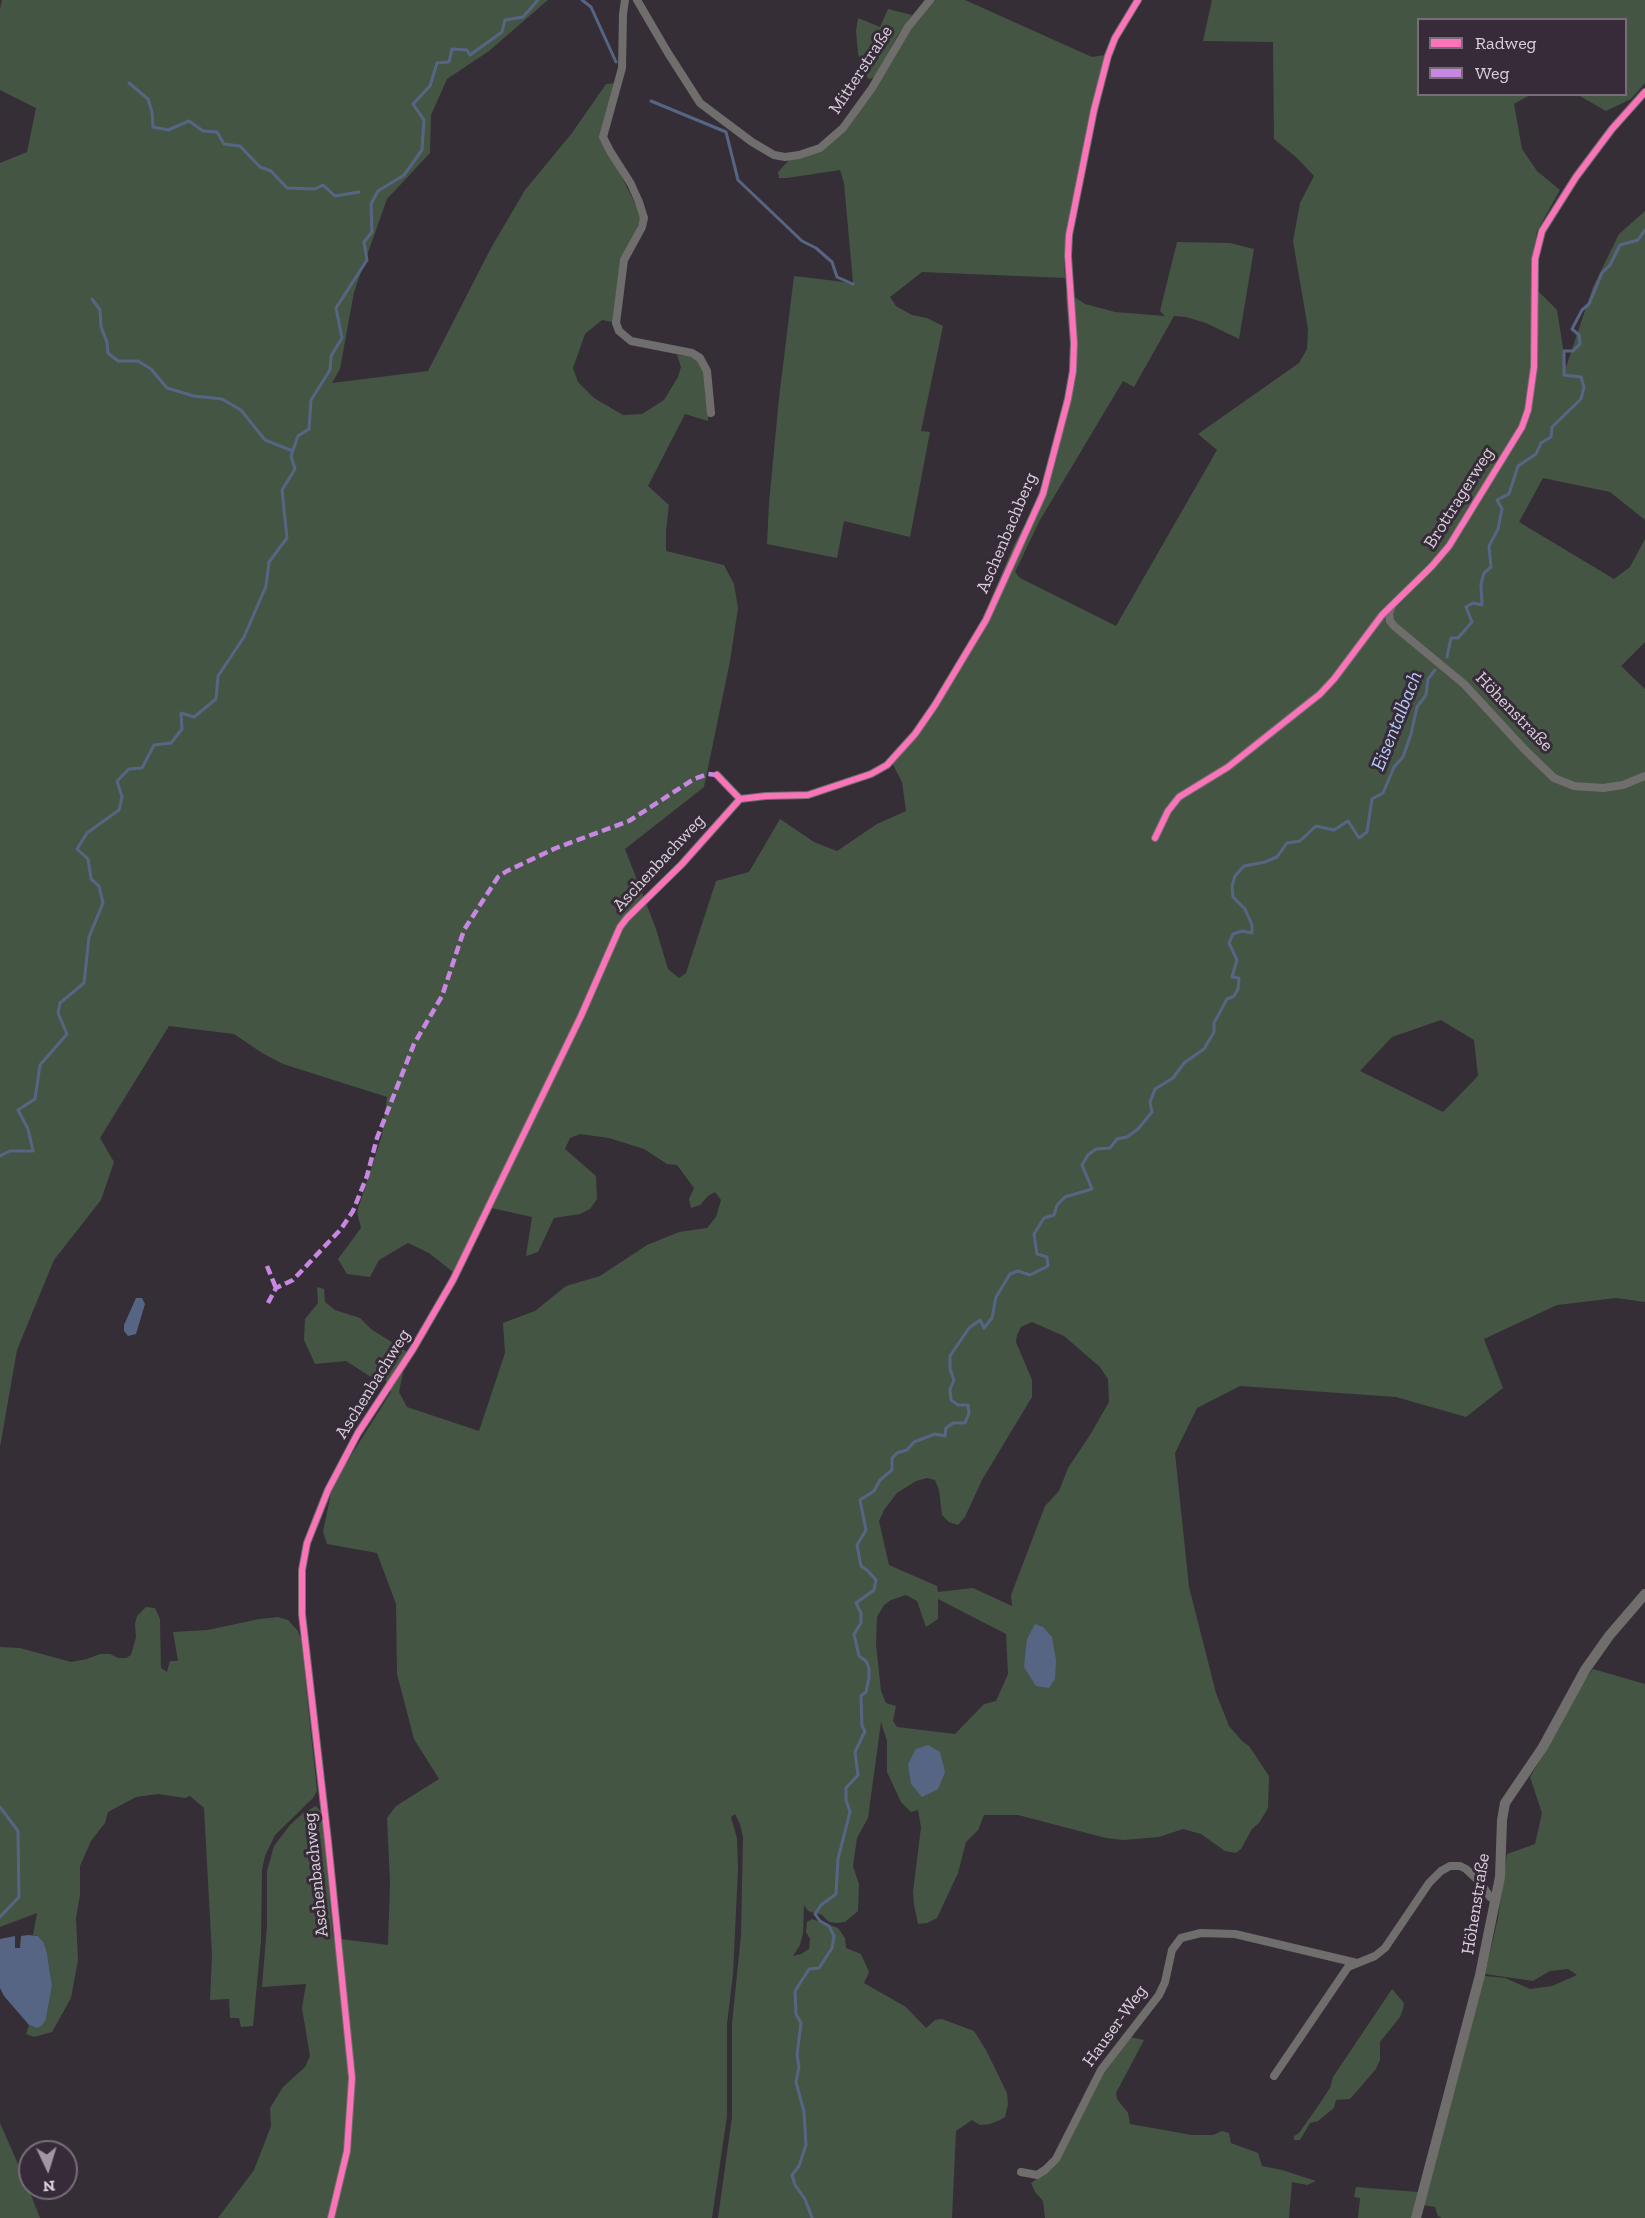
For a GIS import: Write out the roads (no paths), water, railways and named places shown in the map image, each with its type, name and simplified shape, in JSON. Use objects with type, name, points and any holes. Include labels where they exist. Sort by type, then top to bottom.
[{"type":"street","points":[[625,0],[622,14],[622,68],[603,137],[631,184],[644,218],[642,227],[624,260],[616,323],[619,331],[631,341],[692,353],[700,358],[707,370],[711,413]]},
{"type":"street","name":"Mitterstraße","points":[[637,0],[700,103],[752,142],[774,155],[785,157],[820,148],[843,128],[876,82],[908,27],[930,0]]},
{"type":"street","name":"Aschenbachberg","points":[[740,799],[755,796],[808,795],[871,774],[887,765],[915,734],[935,705],[964,659],[997,598],[1043,494],[1068,399],[1074,343],[1068,256],[1070,235],[1094,110],[1108,56],[1115,38],[1137,0]]},
{"type":"street","name":"Brottragerweg","points":[[1155,838],[1168,811],[1179,797],[1228,767],[1320,694],[1382,615],[1449,546],[1522,427],[1532,396],[1535,259],[1542,231],[1576,177],[1612,129],[1645,92]]},
{"type":"street","name":"Höhenstraße","points":[[1393,603],[1389,613],[1390,621],[1394,626],[1464,684],[1554,778],[1574,786],[1603,788],[1623,785],[1645,776]]},
{"type":"street","points":[[717,775],[740,799]]},
{"type":"street","name":"Aschenbachweg","points":[[331,2218],[347,2151],[352,2078],[302,1614],[302,1570],[307,1543],[328,1490],[358,1433],[413,1349],[453,1280],[581,1016],[620,927],[682,864],[740,799]]},
{"type":"street","name":"Höhenstraße","points":[[1416,2218],[1480,1976],[1500,1877],[1503,1811],[1509,1796],[1543,1747],[1585,1670],[1609,1636],[1645,1594]]},
{"type":"street","points":[[1274,2076],[1348,1966],[1375,1956],[1385,1948],[1429,1883],[1445,1868],[1460,1866],[1466,1869],[1496,1901]]},
{"type":"street","name":"Hauser-Weg","points":[[1021,2172],[1037,2175],[1056,2159],[1101,2070],[1159,1995],[1165,1982],[1172,1950],[1181,1938],[1201,1933],[1235,1934],[1357,1963]]},
{"type":"water","points":[[136,1298],[142,1298],[145,1304],[136,1334],[128,1336],[124,1331],[124,1325]]},
{"type":"water","points":[[1035,1624],[1043,1627],[1052,1637],[1056,1660],[1055,1679],[1049,1688],[1036,1686],[1024,1667],[1027,1639]]},
{"type":"water","points":[[928,1745],[940,1752],[945,1772],[938,1789],[922,1797],[911,1784],[908,1764],[916,1749]]},
{"type":"water","points":[[15,1936],[15,1948],[20,1948],[21,1936],[38,1936],[44,1943],[52,1986],[46,2019],[37,2028],[29,2025],[0,1988],[0,1939]]},
{"type":"waterway","points":[[0,1156],[10,1151],[33,1151],[28,1129],[18,1110],[35,1099],[40,1065],[67,1034],[58,1013],[60,1003],[84,983],[89,937],[103,903],[99,886],[91,879],[88,859],[77,849],[87,833],[119,810],[122,797],[117,781],[129,769],[142,768],[154,745],[171,743],[182,729],[181,713],[194,717],[216,699],[218,676],[244,637],[266,586],[269,562],[287,538],[282,490],[295,469],[291,456],[298,436],[309,429],[311,400],[330,370],[331,356],[342,338],[336,308],[367,260],[364,242],[372,232],[371,204],[378,191],[404,175],[422,150],[424,120],[413,104],[430,86],[437,63],[449,62],[452,49],[467,50],[470,55],[502,32],[505,20],[523,17],[538,0]]},
{"type":"waterway","points":[[582,0],[591,7],[616,62]]},
{"type":"waterway","points":[[129,83],[148,99],[153,127],[168,130],[189,121],[203,131],[217,132],[224,144],[240,146],[260,167],[271,171],[287,188],[315,189],[323,185],[335,196],[359,192]]},
{"type":"waterway","points":[[651,101],[726,132],[738,180],[802,241],[816,248],[832,262],[837,277],[853,284]]},
{"type":"waterway","name":"Eisentalbach","points":[[1447,657],[1451,638],[1458,638],[1472,622],[1466,607],[1473,603],[1482,605],[1481,584],[1484,573],[1491,567],[1489,546],[1498,529],[1502,509],[1497,500],[1509,494],[1518,466],[1536,454],[1541,443],[1551,437],[1552,427],[1581,399],[1584,387],[1581,377],[1564,375],[1564,351],[1573,351],[1580,344],[1579,335],[1572,329],[1582,310],[1589,304],[1602,273],[1610,265],[1620,245],[1638,240],[1645,230]]},
{"type":"waterway","points":[[92,299],[100,310],[101,327],[107,342],[108,353],[118,361],[138,361],[151,369],[167,388],[194,396],[222,399],[241,410],[265,440],[293,451]]},
{"type":"waterway","name":"Eisentalbach","points":[[812,2218],[792,2175],[799,2166],[806,2145],[804,2112],[796,2082],[801,2023],[796,2014],[795,1991],[809,1969],[819,1968],[832,1948],[834,1936],[829,1926],[820,1921],[815,1914],[821,1905],[836,1894],[838,1859],[850,1812],[846,1800],[846,1788],[858,1775],[855,1752],[865,1731],[862,1726],[861,1696],[866,1692],[869,1668],[866,1661],[859,1656],[854,1634],[861,1623],[861,1613],[856,1603],[874,1590],[876,1580],[861,1566],[857,1545],[866,1530],[860,1500],[874,1491],[880,1480],[892,1470],[892,1458],[897,1453],[907,1450],[914,1442],[935,1434],[945,1436],[946,1428],[953,1423],[965,1423],[969,1413],[968,1405],[958,1405],[951,1400],[950,1389],[954,1380],[950,1369],[950,1356],[969,1328],[980,1320],[984,1328],[992,1318],[996,1297],[1010,1274],[1018,1271],[1030,1275],[1048,1266],[1047,1257],[1037,1254],[1034,1234],[1044,1218],[1054,1215],[1057,1205],[1065,1197],[1092,1189],[1082,1165],[1088,1155],[1096,1149],[1110,1148],[1117,1139],[1127,1137],[1138,1129],[1152,1112],[1150,1102],[1155,1089],[1173,1078],[1184,1063],[1204,1049],[1214,1032],[1214,1023],[1227,999],[1234,996],[1238,989],[1239,978],[1232,977],[1237,960],[1229,943],[1233,934],[1242,931],[1252,933],[1252,925],[1245,909],[1233,897],[1232,886],[1235,876],[1244,866],[1277,857],[1287,843],[1300,841],[1316,826],[1334,830],[1348,821],[1359,838],[1367,832],[1372,799],[1383,793],[1394,767],[1403,757],[1417,707],[1426,695],[1428,679],[1435,670]]},
{"type":"waterway","points":[[0,1807],[18,1831],[19,1897],[0,1917]]}]
